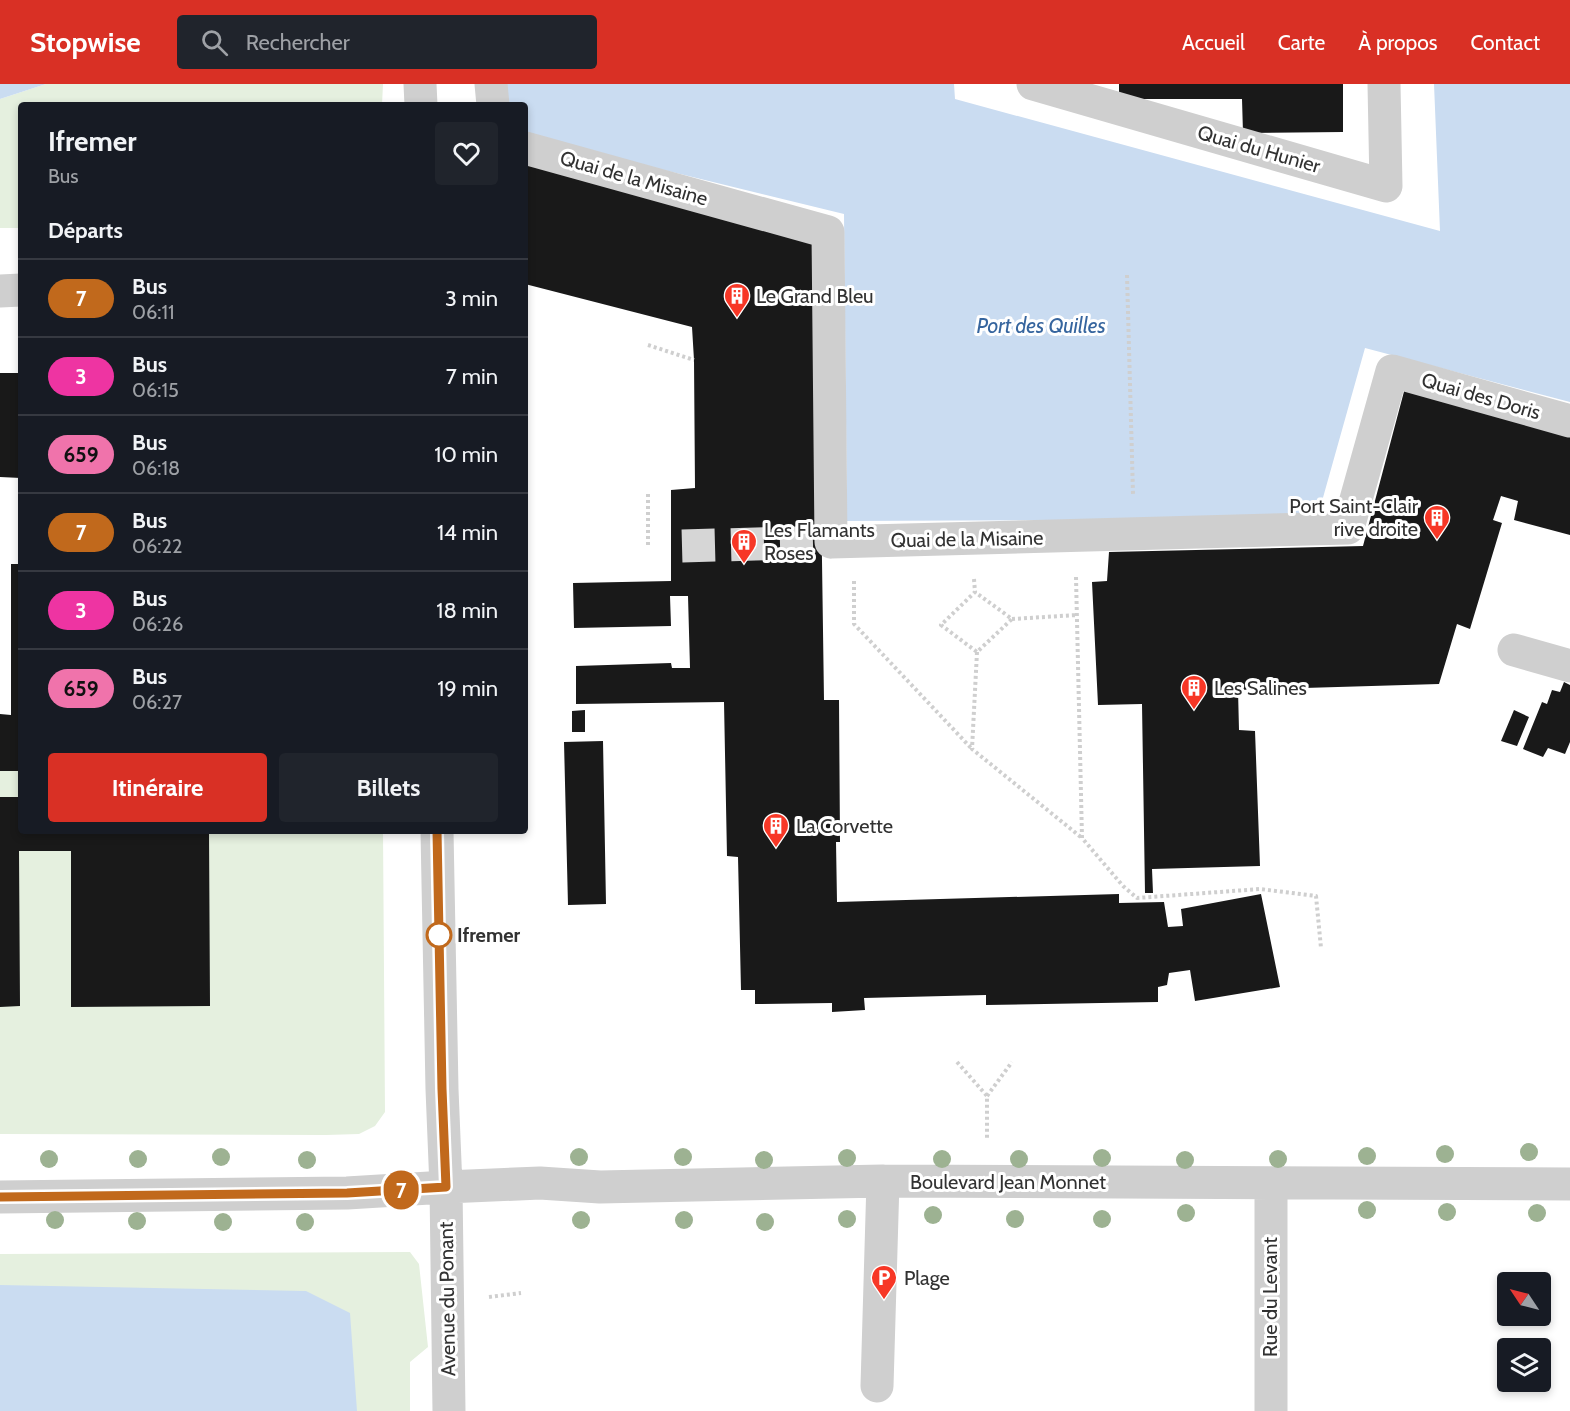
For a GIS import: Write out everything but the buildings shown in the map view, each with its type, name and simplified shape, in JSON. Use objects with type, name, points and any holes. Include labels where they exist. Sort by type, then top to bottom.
[{"type":"street","points":[[420,84],[421,102]]},
{"type":"street","points":[[491,84],[493,102]]},
{"type":"street","name":"Quai du Hunier","points":[[1033,84],[1386,186],[1384,84]]},
{"type":"street","name":"Quai de la Misaine","points":[[528,149],[828,232],[831,542],[1348,528],[1392,371]]},
{"type":"street","points":[[0,291],[18,290]]},
{"type":"street","name":"Quai des Doris","points":[[1392,371],[1570,421]]},
{"type":"street","points":[[1514,650],[1570,666]]},
{"type":"street","name":"Avenue du Ponant","points":[[437,834],[449,1411]]},
{"type":"street","points":[[877,1386],[883,1181]]},
{"type":"street","name":"Boulevard Jean Monnet","points":[[0,1197],[347,1193],[540,1183],[600,1187],[883,1181],[1570,1184]]},
{"type":"street","name":"Rue du Levant","points":[[1271,1183],[1271,1411]]},
{"type":"path","points":[[1127,275],[1134,533]]},
{"type":"path","points":[[648,345],[694,360]]},
{"type":"path","points":[[648,494],[648,546]]},
{"type":"path","points":[[1074,536],[1082,838]]},
{"type":"path","points":[[970,539],[975,592],[1012,619],[1077,615]]},
{"type":"path","points":[[854,541],[854,624],[972,749],[1082,838],[1123,886],[1137,898],[1260,889],[1317,896],[1321,948]]},
{"type":"path","points":[[975,592],[941,625],[977,652]]},
{"type":"path","points":[[972,749],[977,652],[1012,619]]},
{"type":"path","points":[[957,1062],[987,1096]]},
{"type":"path","points":[[987,1147],[987,1096],[1012,1062]]},
{"type":"green space","points":[[46,84],[383,84],[382,102],[18,102],[18,228],[0,228],[0,99]]},
{"type":"green space","points":[[0,771],[18,771],[18,834],[383,834],[385,1112],[375,1126],[359,1134],[326,1135],[0,1134]]},
{"type":"green space","points":[[410,1252],[419,1264],[428,1347],[410,1362],[410,1411],[0,1411],[0,1254]]},
{"type":"water","points":[[0,84],[46,84],[0,99]]},
{"type":"water","name":"Port des Quilles","points":[[502,84],[954,84],[955,99],[1440,231],[1434,84],[1570,84],[1570,402],[1365,348],[1317,519],[847,521],[844,214],[528,137],[528,102],[502,102]]},
{"type":"water","points":[[0,1285],[306,1291],[350,1313],[357,1411],[0,1411]]},
{"type":"tunnel","points":[[682,546],[831,542]]},
{"type":"bus line","name":"7","points":[[0,1197],[347,1193],[446,1187],[437,834]]},
{"type":"place","name":"Le Grand Bleu","points":[[737,319]]},
{"type":"place","name":"Port Saint-Clair rive droite","points":[[1437,541]]},
{"type":"place","name":"Les Flamants Roses","points":[[744,565]]},
{"type":"place","name":"Les Salines","points":[[1194,711]]},
{"type":"place","name":"La Corvette","points":[[776,849]]},
{"type":"place","name":"Ifremer","points":[[439,935]]},
{"type":"place","name":"Plage","points":[[884,1301]]}]
